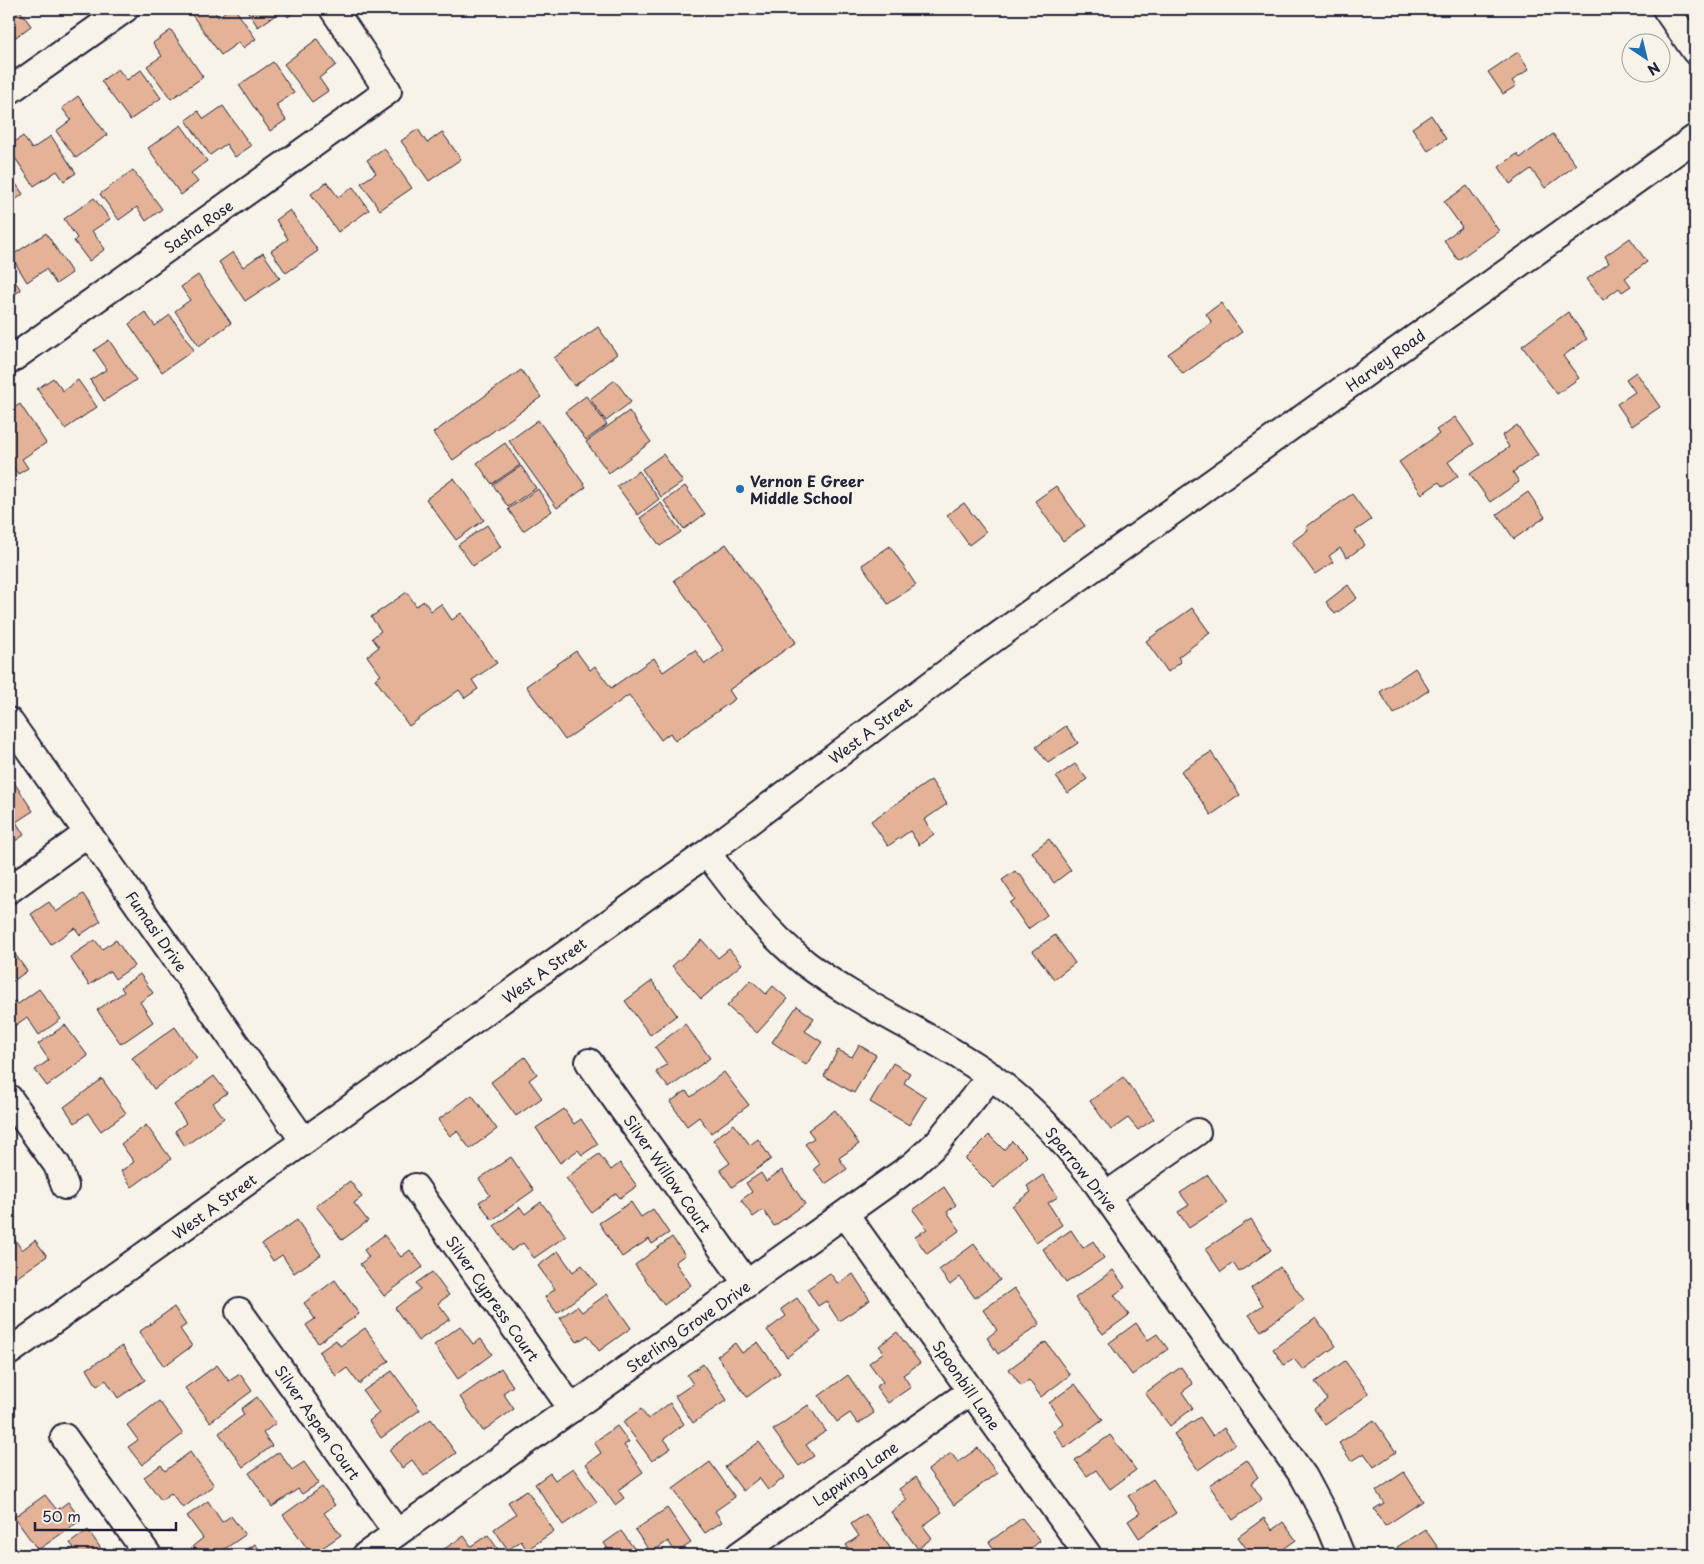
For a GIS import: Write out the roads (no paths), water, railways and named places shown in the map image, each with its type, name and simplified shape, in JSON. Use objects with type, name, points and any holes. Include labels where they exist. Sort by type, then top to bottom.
[{"type":"street","points":[[9,91],[125,9]]},
{"type":"street","name":"Sasha Rose","points":[[9,361],[388,91],[333,9]]},
{"type":"street","points":[[1666,9],[1695,51]]},
{"type":"street","name":"Harvey Road","points":[[1074,582],[1695,138]]},
{"type":"street","name":"West A Street","points":[[9,1352],[707,853],[957,665],[1074,582]]},
{"type":"street","name":"Fumasi Drive","points":[[9,721],[304,1141]]},
{"type":"street","points":[[9,890],[88,833]]},
{"type":"street","name":"Sparrow Drive","points":[[707,853],[744,902],[770,931],[804,962],[841,989],[960,1056],[991,1076],[1028,1105],[1065,1143],[1105,1196],[1304,1477],[1327,1520],[1341,1555]]},
{"type":"street","name":"Silver Willow Court","points":[[590,1062],[747,1284]]},
{"type":"street","name":"Sterling Grove Drive","points":[[366,1555],[913,1165],[938,1142],[991,1076]]},
{"type":"street","points":[[9,1098],[56,1165],[65,1186]]},
{"type":"street","points":[[1105,1196],[1197,1132]]},
{"type":"street","name":"Silver Cypress Court","points":[[415,1187],[572,1409]]},
{"type":"street","name":"Spoonbill Lane","points":[[845,1214],[1088,1555]]},
{"type":"street","name":"Silver Aspen Court","points":[[239,1311],[397,1533]]},
{"type":"street","name":"Lapwing Lane","points":[[739,1555],[971,1391]]},
{"type":"street","points":[[64,1437],[148,1555]]},
{"type":"place","name":"Vernon E Greer Middle School","points":[[740,489]]}]
